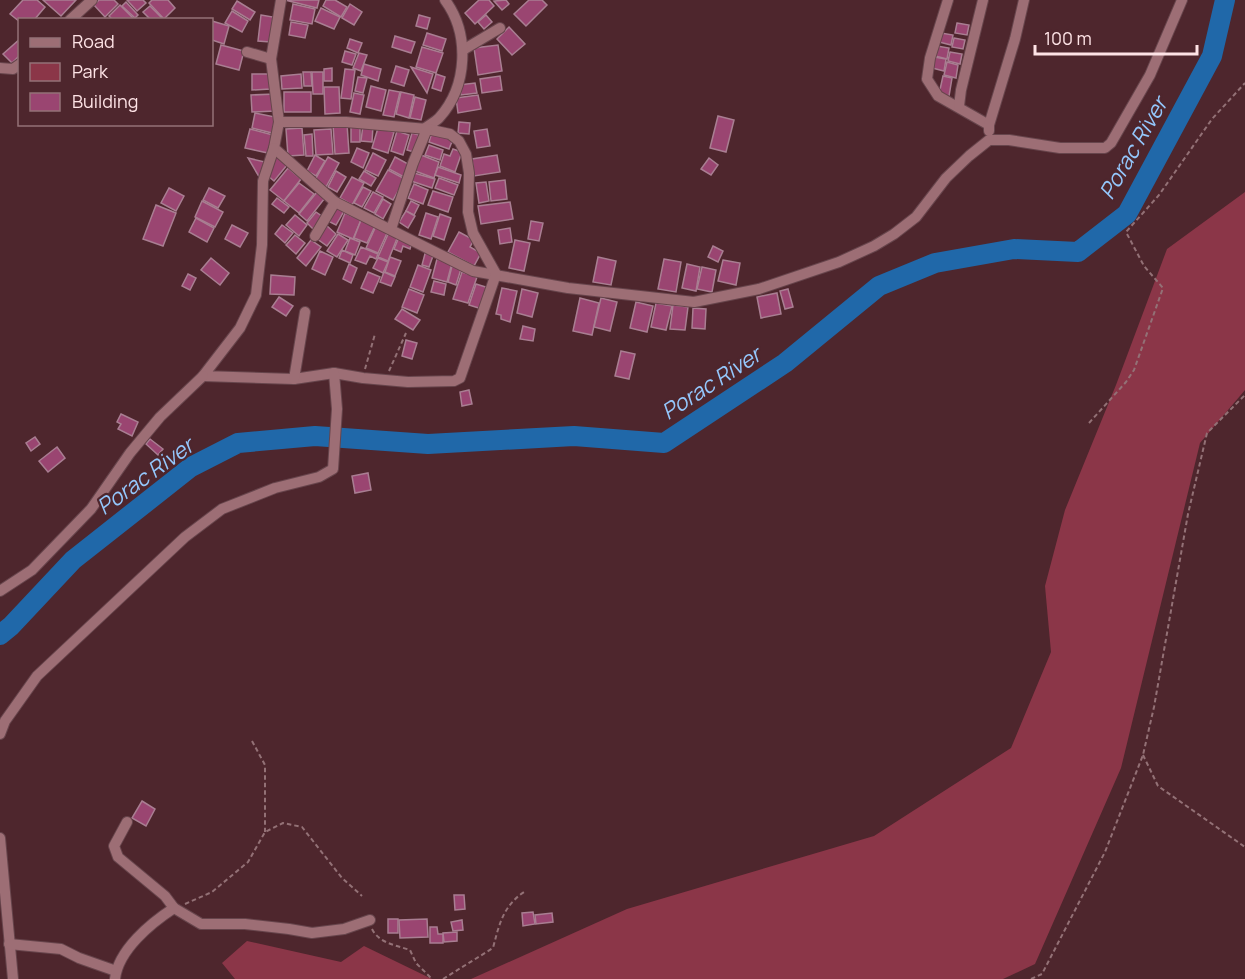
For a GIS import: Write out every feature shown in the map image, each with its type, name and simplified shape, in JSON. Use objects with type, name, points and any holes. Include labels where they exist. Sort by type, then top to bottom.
[{"type":"street","points":[[72,18],[92,0]]},
{"type":"street","points":[[0,591],[32,570],[91,509],[130,453],[159,417],[203,376],[240,328],[256,295],[262,245],[264,181],[279,122],[271,59],[281,0]]},
{"type":"street","points":[[391,229],[425,129],[439,118],[453,96],[463,68],[463,50],[452,9],[445,0]]},
{"type":"street","points":[[948,0],[930,58],[927,79],[938,96],[989,125]]},
{"type":"street","points":[[959,106],[983,0]]},
{"type":"street","points":[[989,140],[989,125],[1015,39],[1024,0]]},
{"type":"street","points":[[274,148],[335,202],[473,270],[568,288],[694,302],[759,289],[839,262],[874,246],[916,217],[946,178],[989,140],[1009,140],[1060,148],[1105,148],[1111,143],[1150,75],[1182,0]]},
{"type":"street","points":[[463,50],[500,28]]},
{"type":"street","points":[[248,52],[271,59]]},
{"type":"street","points":[[0,68],[13,69],[18,65]]},
{"type":"street","points":[[203,376],[294,379],[334,373],[408,382],[454,381],[460,378],[496,274],[473,233],[468,212],[469,173],[466,154],[459,141],[450,134],[425,129],[346,122],[279,122]]},
{"type":"street","points":[[315,236],[335,202]]},
{"type":"street","points":[[294,379],[305,312]]},
{"type":"street","points":[[0,734],[5,721],[37,676],[185,537],[222,509],[275,488],[319,477],[333,469],[337,409],[334,373]]},
{"type":"street","points":[[127,822],[114,846],[118,857],[165,896],[174,908],[201,924],[245,924],[312,933],[344,929],[370,920]]},
{"type":"street","points":[[0,838],[13,979]]},
{"type":"street","points":[[9,944],[61,949],[115,975],[132,944],[153,921],[174,908]]},
{"type":"path","points":[[1089,423],[1134,370],[1163,288],[1144,266],[1126,232],[1159,195],[1212,119],[1245,83]]},
{"type":"path","points":[[386,380],[406,333]]},
{"type":"path","points":[[363,378],[375,334]]},
{"type":"path","points":[[1041,979],[1105,852],[1143,755],[1154,707],[1188,514],[1207,433],[1245,395]]},
{"type":"path","points":[[174,908],[212,892],[248,862],[265,832],[265,765],[252,741]]},
{"type":"path","points":[[1143,755],[1158,786],[1245,847]]},
{"type":"path","points":[[265,832],[283,823],[302,827],[342,878],[362,896]]},
{"type":"path","points":[[443,979],[493,948],[499,924],[512,900],[524,892]]},
{"type":"path","points":[[370,920],[373,932],[383,942],[410,950],[416,963],[432,979]]},
{"type":"path","points":[[1031,979],[1042,974]]},
{"type":"green space","points":[[1245,192],[1245,390],[1200,443],[1121,768],[1035,964],[1003,979],[471,979],[627,909],[874,836],[1011,748],[1051,652],[1045,586],[1065,510],[1116,385],[1167,249]]},
{"type":"green space","points":[[247,941],[341,962],[364,946],[432,979],[235,979],[222,963]]},
{"type":"building","points":[[23,0],[37,0],[45,7],[36,18],[18,18],[18,20],[10,14]]},
{"type":"building","points":[[43,0],[76,0],[61,16]]},
{"type":"building","points":[[99,0],[114,0],[118,4],[105,17],[94,5]]},
{"type":"building","points":[[127,0],[143,0],[146,3],[137,11]]},
{"type":"building","points":[[152,0],[168,0],[175,8],[163,18],[149,3]]},
{"type":"building","points":[[285,0],[319,0],[317,8]]},
{"type":"building","points":[[326,0],[335,0],[347,7],[341,17],[323,6]]},
{"type":"building","points":[[479,0],[489,0],[494,6],[475,24],[465,13]]},
{"type":"building","points":[[506,0],[509,4],[502,10],[494,1]]},
{"type":"building","points":[[529,0],[542,0],[547,5],[526,26],[514,14]]},
{"type":"building","points":[[237,1],[255,12],[250,20],[232,9]]},
{"type":"building","points":[[126,2],[138,15],[135,18],[122,6]]},
{"type":"building","points":[[293,4],[315,9],[312,24],[290,20]]},
{"type":"building","points":[[350,4],[362,12],[354,25],[342,18]]},
{"type":"building","points":[[120,5],[133,18],[111,18],[109,16]]},
{"type":"building","points":[[150,6],[162,18],[149,18],[143,12]]},
{"type":"building","points":[[321,8],[340,17],[334,29],[315,21]]},
{"type":"building","points":[[232,11],[248,21],[242,32],[225,23]]},
{"type":"building","points":[[261,15],[273,17],[270,42],[258,41]]},
{"type":"building","points":[[419,15],[430,18],[427,29],[416,26]]},
{"type":"building","points":[[486,15],[492,22],[484,29],[478,22]]},
{"type":"building","points":[[213,21],[229,26],[224,44],[213,40]]},
{"type":"building","points":[[291,22],[308,25],[305,38],[289,35]]},
{"type":"building","points":[[957,23],[969,25],[967,35],[955,33]]},
{"type":"building","points":[[509,27],[525,44],[512,55],[497,39]]},
{"type":"building","points":[[427,33],[446,39],[442,51],[423,45]]},
{"type":"building","points":[[941,33],[953,35],[951,45],[939,42]]},
{"type":"building","points":[[395,36],[415,42],[411,53],[392,47]]},
{"type":"building","points":[[954,38],[965,40],[963,49],[952,47]]},
{"type":"building","points":[[350,39],[362,43],[358,53],[347,48]]},
{"type":"building","points":[[18,41],[18,57],[12,63],[3,54]]},
{"type":"building","points":[[221,45],[244,51],[239,70],[216,64]]},
{"type":"building","points":[[498,45],[502,71],[478,75],[474,48]]},
{"type":"building","points":[[937,46],[949,48],[947,59],[935,56]]},
{"type":"building","points":[[422,47],[443,53],[436,73],[416,67]]},
{"type":"building","points":[[345,51],[356,54],[352,65],[342,62]]},
{"type":"building","points":[[950,52],[962,54],[960,64],[948,61]]},
{"type":"building","points":[[359,53],[367,55],[361,71],[353,68]]},
{"type":"building","points":[[934,57],[946,59],[944,71],[932,68]]},
{"type":"building","points":[[947,62],[958,65],[956,78],[944,75]]},
{"type":"building","points":[[364,64],[381,69],[378,81],[361,75]]},
{"type":"building","points":[[396,66],[409,70],[404,86],[391,82]]},
{"type":"building","points":[[411,67],[433,74],[427,93]]},
{"type":"building","points":[[332,68],[332,81],[324,81],[324,69]]},
{"type":"building","points":[[345,69],[355,70],[351,99],[341,98]]},
{"type":"building","points":[[303,72],[311,72],[312,86],[304,86]]},
{"type":"building","points":[[312,72],[323,72],[323,94],[313,94]]},
{"type":"building","points":[[252,74],[269,74],[270,89],[252,90]]},
{"type":"building","points":[[301,74],[302,88],[282,89],[281,76]]},
{"type":"building","points":[[436,74],[445,77],[441,91],[432,88]]},
{"type":"building","points":[[500,76],[502,90],[482,93],[480,79]]},
{"type":"building","points":[[943,76],[952,78],[949,96],[939,94]]},
{"type":"building","points":[[358,77],[367,78],[363,93],[355,91]]},
{"type":"building","points":[[475,83],[477,93],[461,95],[459,85]]},
{"type":"building","points":[[371,86],[386,90],[381,111],[366,107]]},
{"type":"building","points":[[324,87],[339,87],[340,113],[325,114]]},
{"type":"building","points":[[389,90],[400,92],[394,117],[383,115]]},
{"type":"building","points":[[284,92],[311,92],[311,112],[284,112]]},
{"type":"building","points":[[401,92],[414,95],[409,118],[396,114]]},
{"type":"building","points":[[354,93],[364,95],[360,114],[350,112]]},
{"type":"building","points":[[275,94],[275,111],[252,112],[251,95]]},
{"type":"building","points":[[478,95],[481,109],[458,113],[456,98]]},
{"type":"building","points":[[415,97],[426,100],[421,120],[410,118]]},
{"type":"building","points":[[255,113],[275,117],[272,133],[252,128]]},
{"type":"building","points":[[718,116],[734,120],[726,152],[710,148]]},
{"type":"building","points":[[459,122],[470,123],[469,134],[458,133]]},
{"type":"building","points":[[347,124],[349,153],[335,154],[333,125]]},
{"type":"building","points":[[363,125],[373,126],[372,142],[361,141]]},
{"type":"building","points":[[360,126],[360,142],[351,142],[351,127]]},
{"type":"building","points":[[302,128],[304,155],[288,156],[286,129]]},
{"type":"building","points":[[378,128],[394,132],[388,153],[372,148]]},
{"type":"building","points":[[250,129],[273,135],[268,153],[245,148]]},
{"type":"building","points":[[331,129],[333,154],[316,155],[314,130]]},
{"type":"building","points":[[487,129],[490,146],[477,148],[474,131]]},
{"type":"building","points":[[397,131],[409,135],[403,155],[391,151]]},
{"type":"building","points":[[432,132],[453,139],[449,149],[429,142]]},
{"type":"building","points":[[412,133],[419,135],[414,152],[407,150]]},
{"type":"building","points":[[312,134],[313,156],[306,156],[304,135]]},
{"type":"building","points":[[429,145],[443,150],[440,160],[425,155]]},
{"type":"building","points":[[357,148],[369,153],[363,168],[351,162]]},
{"type":"building","points":[[453,149],[462,152],[455,172],[440,166],[444,154],[450,156]]},
{"type":"building","points":[[277,153],[287,165],[274,181],[267,175]]},
{"type":"building","points":[[373,153],[386,160],[378,176],[365,170]]},
{"type":"building","points":[[315,155],[325,161],[316,176],[307,171]]},
{"type":"building","points":[[421,155],[439,162],[434,178],[415,171]]},
{"type":"building","points":[[497,155],[500,172],[474,176],[472,159]]},
{"type":"building","points":[[328,157],[339,163],[326,187],[315,180]]},
{"type":"building","points":[[395,157],[410,165],[404,177],[389,169]]},
{"type":"building","points":[[248,158],[265,162],[261,180]]},
{"type":"building","points":[[709,158],[718,165],[711,175],[701,169]]},
{"type":"building","points":[[438,167],[461,175],[459,183],[435,175]]},
{"type":"building","points":[[288,168],[301,179],[284,201],[270,190]]},
{"type":"building","points":[[388,170],[405,179],[393,200],[376,191]]},
{"type":"building","points":[[336,171],[346,177],[337,192],[328,187]]},
{"type":"building","points":[[364,171],[376,178],[371,186],[359,179]]},
{"type":"building","points":[[414,173],[435,179],[432,188],[411,181]]},
{"type":"building","points":[[352,177],[364,183],[352,205],[340,198]]},
{"type":"building","points":[[439,178],[458,185],[454,195],[435,188]]},
{"type":"building","points":[[505,180],[507,199],[491,201],[489,182]]},
{"type":"building","points":[[486,182],[489,201],[479,203],[476,183]]},
{"type":"building","points":[[299,183],[314,194],[299,213],[284,201]]},
{"type":"building","points":[[414,184],[428,190],[423,204],[408,198]]},
{"type":"building","points":[[363,187],[371,191],[362,207],[354,203]]},
{"type":"building","points":[[169,188],[184,196],[176,211],[161,203]]},
{"type":"building","points":[[209,188],[225,196],[218,208],[203,200]]},
{"type":"building","points":[[433,191],[453,197],[448,212],[428,205]]},
{"type":"building","points":[[317,192],[325,198],[307,221],[299,214]]},
{"type":"building","points":[[373,192],[383,197],[374,213],[364,208]]},
{"type":"building","points":[[277,198],[289,207],[284,213],[272,204]]},
{"type":"building","points":[[383,199],[391,204],[383,219],[375,214]]},
{"type":"building","points":[[202,201],[223,212],[215,227],[195,217]]},
{"type":"building","points":[[411,201],[419,205],[414,215],[406,211]]},
{"type":"building","points":[[510,202],[513,219],[481,224],[478,206]]},
{"type":"building","points":[[156,205],[176,213],[163,246],[143,239]]},
{"type":"building","points":[[336,206],[344,211],[336,225],[328,221]]},
{"type":"building","points":[[406,211],[415,216],[408,228],[399,222]]},
{"type":"building","points":[[316,212],[323,217],[313,229],[307,223]]},
{"type":"building","points":[[345,213],[361,220],[353,239],[337,232]]},
{"type":"building","points":[[426,213],[438,217],[431,239],[419,235]]},
{"type":"building","points":[[440,214],[451,218],[444,240],[433,236]]},
{"type":"building","points":[[295,215],[307,225],[299,236],[286,225]]},
{"type":"building","points":[[196,218],[214,228],[207,242],[189,232]]},
{"type":"building","points":[[361,220],[375,226],[367,243],[354,238]]},
{"type":"building","points":[[531,221],[543,223],[539,241],[528,239]]},
{"type":"building","points":[[232,225],[248,233],[240,247],[225,239]]},
{"type":"building","points":[[282,225],[293,233],[285,243],[275,234]]},
{"type":"building","points":[[326,225],[336,234],[327,246],[316,238]]},
{"type":"building","points":[[376,226],[388,231],[378,253],[366,248]]},
{"type":"building","points":[[510,228],[512,242],[500,244],[498,230]]},
{"type":"building","points":[[389,232],[398,236],[388,261],[378,257]]},
{"type":"building","points":[[459,232],[474,240],[470,247],[481,253],[474,266],[448,252]]},
{"type":"building","points":[[338,234],[348,240],[337,257],[327,251]]},
{"type":"building","points":[[295,235],[305,243],[296,254],[286,245]]},
{"type":"building","points":[[399,237],[412,242],[410,249],[403,246],[401,252],[394,249]]},
{"type":"building","points":[[350,238],[360,242],[355,255],[345,251]]},
{"type":"building","points":[[311,240],[321,247],[306,266],[297,258]]},
{"type":"building","points":[[515,240],[530,243],[524,271],[509,268]]},
{"type":"building","points":[[713,246],[723,251],[718,262],[708,257]]},
{"type":"building","points":[[361,247],[378,254],[376,259],[370,256],[366,264],[355,260]]},
{"type":"building","points":[[342,250],[353,255],[350,263],[339,258]]},
{"type":"building","points":[[426,250],[434,253],[429,267],[422,265]]},
{"type":"building","points":[[320,251],[333,257],[325,275],[312,269]]},
{"type":"building","points":[[390,257],[401,261],[395,276],[385,272]]},
{"type":"building","points":[[598,257],[616,261],[611,285],[593,282]]},
{"type":"building","points":[[211,258],[229,273],[220,285],[201,270]]},
{"type":"building","points":[[378,258],[388,262],[383,273],[373,268]]},
{"type":"building","points":[[437,259],[452,263],[447,282],[432,278]]},
{"type":"building","points":[[664,259],[681,262],[676,292],[658,289]]},
{"type":"building","points":[[723,260],[740,263],[736,285],[718,281]]},
{"type":"building","points":[[349,264],[357,268],[351,283],[343,279]]},
{"type":"building","points":[[687,264],[700,267],[696,291],[682,288]]},
{"type":"building","points":[[418,265],[431,270],[423,292],[410,287]]},
{"type":"building","points":[[452,266],[461,269],[456,285],[448,282]]},
{"type":"building","points":[[702,267],[716,270],[712,292],[697,289]]},
{"type":"building","points":[[368,272],[380,277],[373,293],[361,288]]},
{"type":"building","points":[[384,272],[395,277],[391,286],[380,282]]},
{"type":"building","points":[[462,272],[477,277],[468,303],[453,299]]},
{"type":"building","points":[[188,274],[196,278],[190,290],[182,286]]},
{"type":"building","points":[[271,275],[295,277],[294,295],[270,294]]},
{"type":"building","points":[[434,281],[446,284],[444,295],[431,292]]},
{"type":"building","points":[[476,284],[489,288],[482,309],[469,305]]},
{"type":"building","points":[[502,288],[517,291],[510,322],[501,319],[501,315],[496,314]]},
{"type":"building","points":[[409,289],[424,295],[417,313],[402,307]]},
{"type":"building","points":[[522,289],[538,293],[532,317],[517,313]]},
{"type":"building","points":[[788,289],[793,307],[785,309],[780,291]]},
{"type":"building","points":[[777,293],[781,314],[761,318],[757,297]]},
{"type":"building","points":[[279,297],[293,306],[286,316],[272,307]]},
{"type":"building","points":[[580,298],[599,303],[592,335],[573,331]]},
{"type":"building","points":[[601,298],[617,302],[610,331],[594,327]]},
{"type":"building","points":[[636,302],[653,306],[647,332],[630,328]]},
{"type":"building","points":[[656,303],[672,306],[666,330],[651,327]]},
{"type":"building","points":[[673,305],[688,307],[685,330],[670,329]]},
{"type":"building","points":[[693,308],[706,309],[705,329],[692,328]]},
{"type":"building","points":[[402,309],[420,320],[413,330],[395,319]]},
{"type":"building","points":[[523,326],[535,329],[533,341],[520,339]]},
{"type":"building","points":[[406,340],[417,343],[412,359],[402,356]]},
{"type":"building","points":[[621,351],[635,354],[629,379],[615,376]]},
{"type":"building","points":[[469,390],[472,404],[462,406],[460,392]]},
{"type":"building","points":[[121,414],[138,422],[132,436],[118,429],[121,424],[117,422]]},
{"type":"building","points":[[35,437],[40,444],[31,451],[26,443]]},
{"type":"building","points":[[150,439],[163,449],[158,455],[146,444]]},
{"type":"building","points":[[57,447],[65,458],[48,472],[39,461]]},
{"type":"building","points":[[368,473],[371,490],[355,493],[352,476]]},
{"type":"building","points":[[142,801],[155,809],[146,826],[132,818]]},
{"type":"building","points":[[454,895],[464,895],[465,909],[455,910]]},
{"type":"building","points":[[533,912],[535,924],[523,926],[522,913]]},
{"type":"building","points":[[552,913],[553,922],[536,924],[535,915]]},
{"type":"building","points":[[388,919],[398,919],[398,933],[388,933]]},
{"type":"building","points":[[427,919],[428,937],[400,938],[399,920]]},
{"type":"building","points":[[462,920],[463,930],[453,931],[451,922]]},
{"type":"building","points":[[430,927],[437,927],[438,934],[443,934],[443,943],[430,943]]},
{"type":"building","points":[[457,932],[457,941],[444,942],[443,933]]},
{"type":"waterway","name":"Porac River","points":[[0,635],[73,560],[191,467],[238,443],[315,436],[428,444],[574,436],[664,443],[785,363],[879,286],[935,263],[1014,249],[1078,252],[1127,214],[1212,56],[1225,0]]}]
